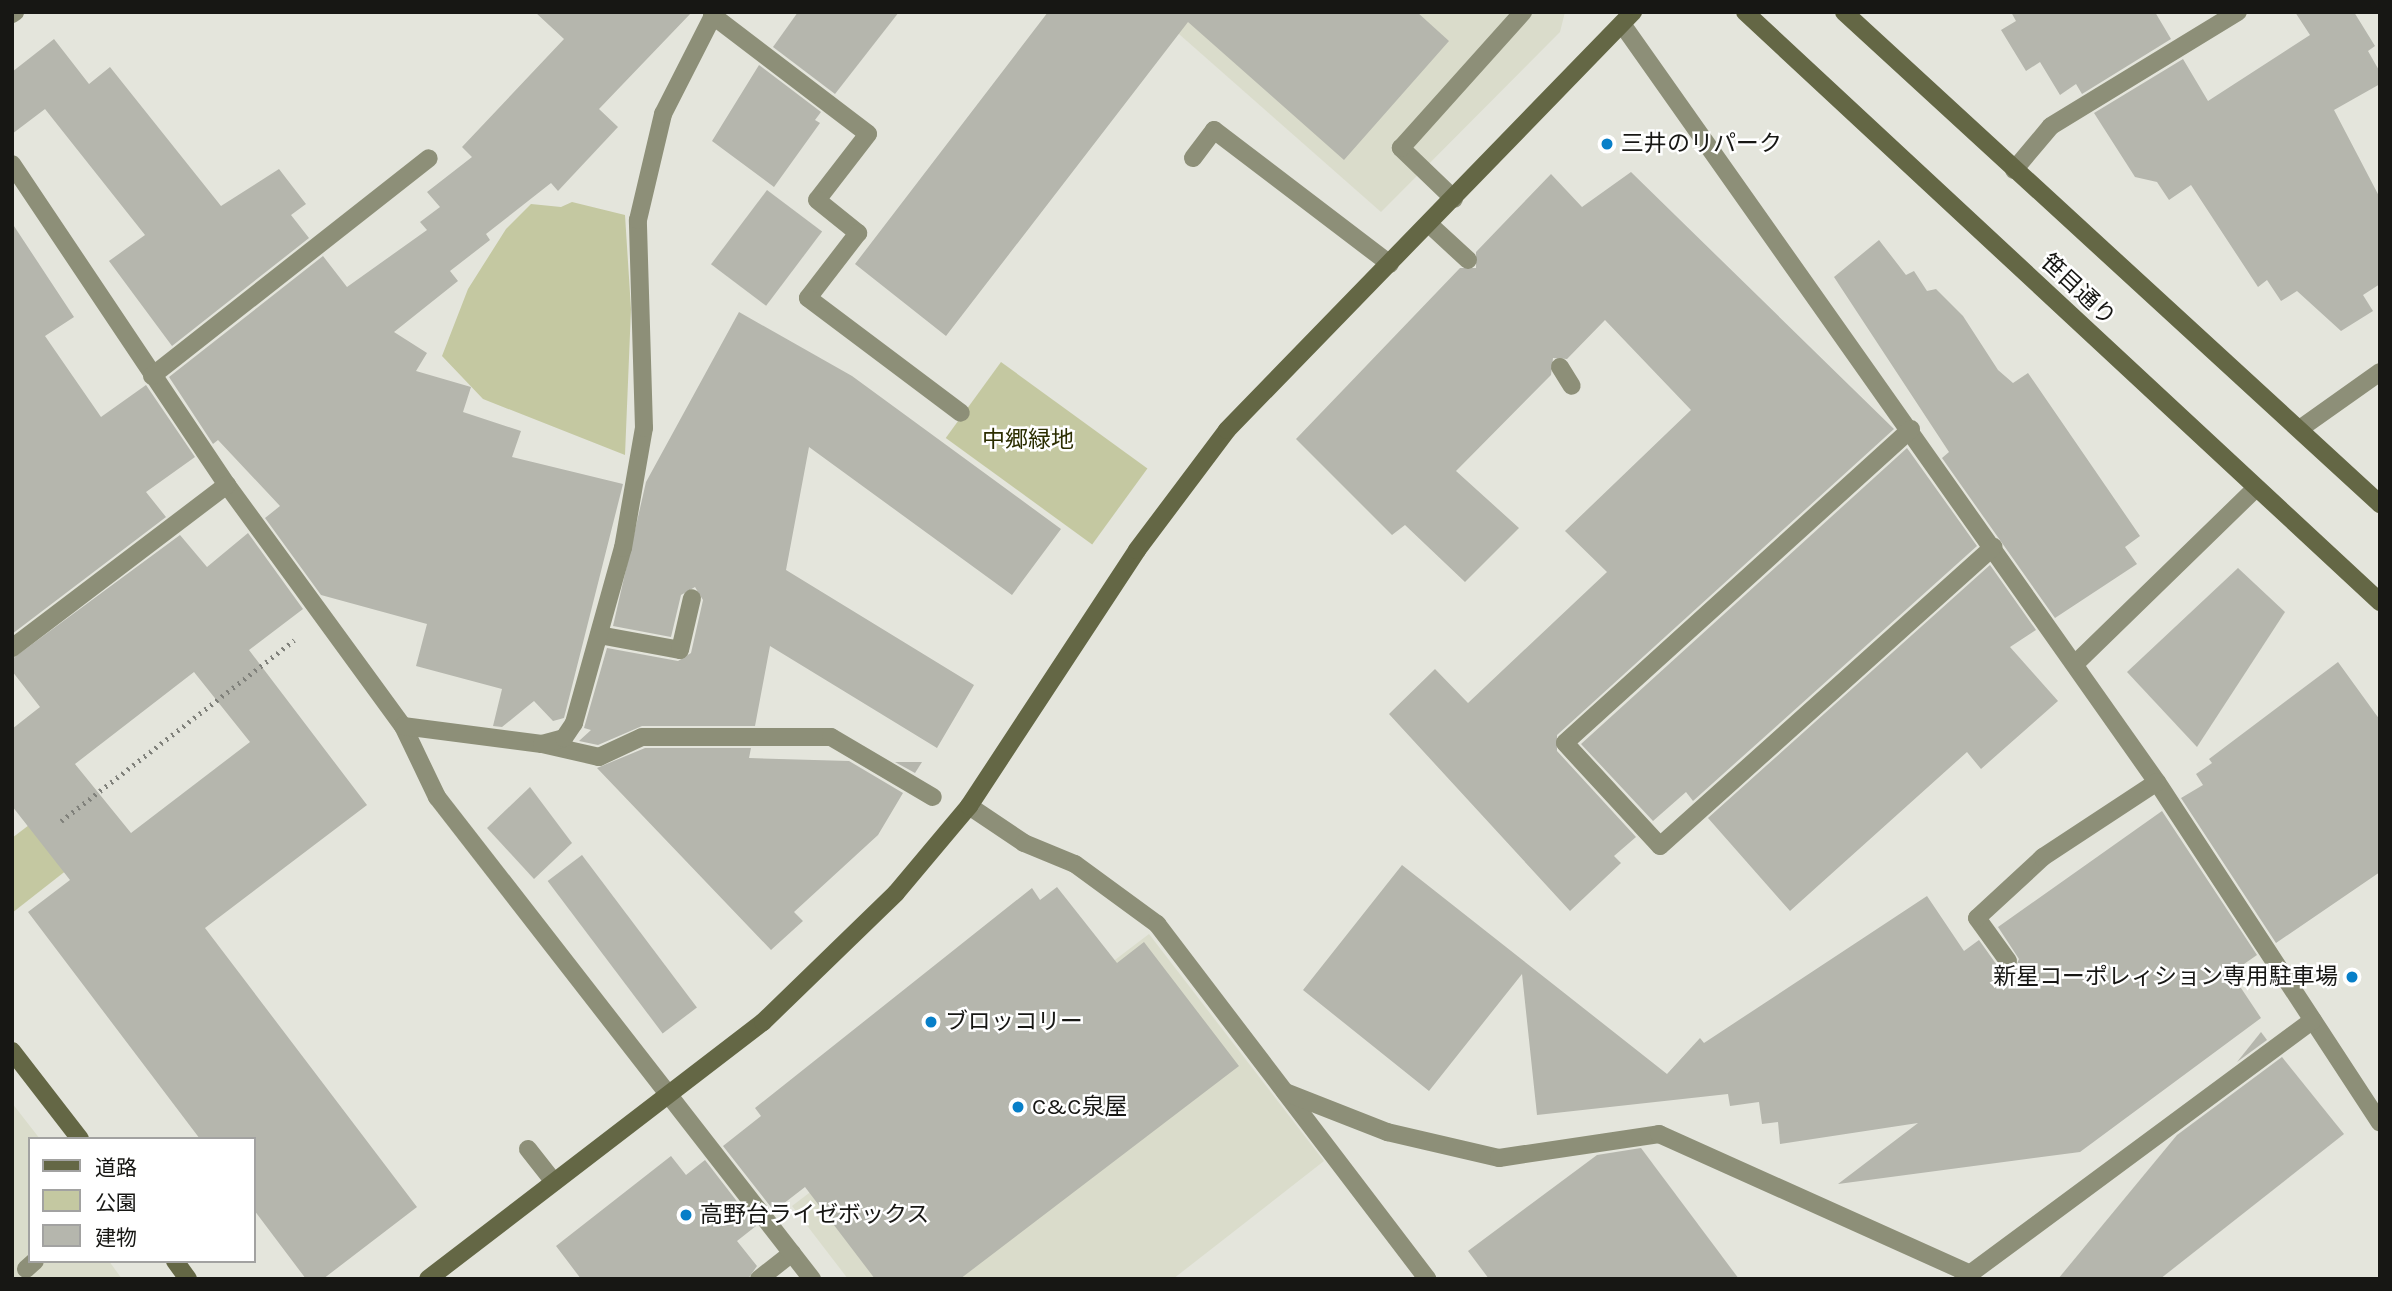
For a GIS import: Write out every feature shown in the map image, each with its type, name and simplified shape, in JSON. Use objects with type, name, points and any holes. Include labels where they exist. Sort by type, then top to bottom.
[{"type":"street","points":[[1454,199],[1401,148],[1523,12]]},
{"type":"street","name":"笹目通り","points":[[1745,12],[2255,489],[2380,602]]},
{"type":"street","name":"笹目通り","points":[[1844,12],[2014,170],[2301,428],[2380,504]]},
{"type":"street","points":[[2014,170],[2051,126],[2238,12]]},
{"type":"street","points":[[542,744],[564,738],[574,723],[599,635],[644,428],[638,220],[663,114],[712,13],[868,134],[817,200],[858,233],[808,299],[961,413]]},
{"type":"street","points":[[428,1279],[670,1096],[832,959],[969,806],[1187,478],[1627,18],[2157,782],[2380,1123]]},
{"type":"street","points":[[1193,158],[1214,130],[1391,264]]},
{"type":"street","points":[[152,376],[429,158]]},
{"type":"street","points":[[12,164],[227,485],[403,726],[437,797],[812,1279]]},
{"type":"street","points":[[1429,224],[1468,260]]},
{"type":"street","points":[[1560,367],[1572,386]]},
{"type":"street","points":[[2301,428],[2380,372]]},
{"type":"street","points":[[1910,429],[1565,743],[1660,846],[1993,547]]},
{"type":"street","points":[[12,648],[227,485]]},
{"type":"street","points":[[2075,664],[2255,489]]},
{"type":"street","points":[[599,635],[681,650],[692,598]]},
{"type":"street","points":[[403,726],[542,744],[599,757],[642,737],[831,737],[933,797]]},
{"type":"street","points":[[2008,961],[1977,918],[2043,857],[2157,782]]},
{"type":"street","points":[[969,806],[1024,843],[1075,864],[1157,924],[1427,1279]]},
{"type":"street","points":[[1285,1092],[1387,1132],[1499,1158],[1659,1134],[1966,1276],[2313,1020]]},
{"type":"street","points":[[12,1051],[78,1137]]},
{"type":"street","points":[[528,1149],[554,1182]]},
{"type":"street","points":[[759,1279],[792,1253]]},
{"type":"street","points":[[176,1263],[188,1279]]},
{"type":"path","points":[[61,821],[323,618]]},
{"type":"shaded area","points":[[1154,12],[1565,12],[1560,32],[1381,212]]},
{"type":"shaded area","points":[[1149,934],[1324,1161],[1173,1279],[848,1279],[792,1206]]},
{"type":"shaded area","points":[[12,1103],[38,1137],[28,1137],[28,1263],[110,1263],[122,1279],[12,1279]]},
{"type":"green space","points":[[572,202],[625,215],[631,309],[625,455],[483,399],[442,356],[468,289],[506,229],[531,204],[561,207]]},
{"type":"green space","name":"中郷緑地","points":[[1001,362],[1147,468],[1092,544],[946,438]]},
{"type":"green space","points":[[50,809],[86,855],[12,913],[12,838]]},
{"type":"building","points":[[535,12],[692,12],[599,109],[618,127],[558,191],[551,183],[486,234],[490,240],[450,271],[458,281],[394,332],[427,353],[416,371],[471,387],[463,412],[521,431],[512,457],[623,484],[564,718],[553,721],[534,701],[502,727],[493,726],[502,689],[416,666],[427,624],[321,595],[265,518],[280,506],[218,440],[213,444],[169,377],[323,256],[347,287],[427,230],[420,222],[440,207],[427,192],[472,157],[462,147],[564,39]]},
{"type":"building","points":[[798,12],[899,12],[835,94],[773,47]]},
{"type":"building","points":[[1048,12],[1417,12],[1449,41],[1344,160],[1188,22],[946,336],[855,264]]},
{"type":"building","points":[[2011,12],[2155,12],[2171,39],[2082,94],[2076,84],[2060,95],[2040,62],[2026,71],[2001,30],[2016,21]]},
{"type":"building","points":[[2295,12],[2354,12],[2375,46],[2368,51],[2380,72],[2380,84],[2334,110],[2380,198],[2380,284],[2363,295],[2373,311],[2341,331],[2297,291],[2281,301],[2267,280],[2258,287],[2191,185],[2169,200],[2157,182],[2135,177],[2094,113],[2183,59],[2208,101],[2310,35]]},
{"type":"building","points":[[54,39],[89,84],[110,67],[221,206],[279,169],[306,204],[291,215],[309,238],[172,346],[109,261],[145,235],[45,109],[12,134],[12,72]]},
{"type":"building","points":[[759,65],[821,112],[815,120],[820,123],[774,187],[712,141]]},
{"type":"building","points":[[1631,172],[1894,429],[1557,735],[1557,751],[1636,837],[1614,856],[1621,863],[1570,911],[1389,714],[1435,669],[1468,703],[1607,572],[1565,531],[1691,410],[1605,320],[1567,359],[1553,358],[1551,375],[1456,471],[1519,528],[1465,582],[1405,525],[1392,535],[1296,439],[1460,268],[1476,268],[1476,252],[1551,174],[1582,207]]},
{"type":"building","points":[[767,190],[822,232],[766,306],[711,264]]},
{"type":"building","points":[[12,223],[74,317],[45,336],[101,417],[146,385],[195,457],[146,492],[166,517],[12,634]]},
{"type":"building","points":[[1879,240],[1906,275],[1914,271],[1927,291],[1936,289],[1963,316],[1998,370],[2013,383],[2028,373],[2140,536],[2125,547],[2137,564],[2055,618],[1942,458],[1949,452],[1834,277]]},
{"type":"building","points":[[739,312],[852,376],[1061,529],[1012,595],[809,447],[786,570],[974,685],[937,748],[770,646],[755,726],[642,726],[598,745],[579,741],[591,730],[584,728],[607,648],[678,661],[691,653],[703,600],[695,587],[681,595],[671,637],[613,626],[646,482]]},
{"type":"building","points":[[1907,448],[1977,546],[1693,801],[1686,792],[1653,821],[1581,744]]},
{"type":"building","points":[[248,533],[303,609],[249,650],[367,805],[205,928],[417,1207],[323,1279],[306,1279],[256,1213],[256,1137],[198,1137],[28,912],[70,880],[12,806],[12,729],[40,707],[12,671],[12,659],[180,535],[207,567]],"holes":[[[194,672],[250,742],[131,833],[75,764]]]},
{"type":"building","points":[[1990,565],[2036,630],[2010,647],[2058,701],[1981,769],[1967,752],[1790,911],[1708,818]]},
{"type":"building","points":[[2238,568],[2285,612],[2197,747],[2127,672]]},
{"type":"building","points":[[2338,662],[2380,720],[2380,872],[2276,943],[2181,798],[2203,785],[2196,774],[2212,763],[2209,759]]},
{"type":"building","points":[[645,748],[751,748],[749,758],[849,761],[903,793],[878,835],[794,912],[803,921],[771,950],[597,768]]},
{"type":"building","points":[[895,762],[922,762],[915,773]]},
{"type":"building","points":[[530,787],[572,843],[534,879],[487,828]]},
{"type":"building","points":[[2162,811],[2257,955],[2231,973],[2261,1018],[2080,1152],[1838,1184],[1918,1123],[1780,1144],[1778,1122],[1762,1124],[1759,1102],[1730,1106],[1728,1094],[1537,1115],[1522,974],[1429,1091],[1303,990],[1402,865],[1667,1074],[1700,1038],[1704,1043],[1927,896],[1964,951],[1979,940],[1999,968],[2014,971],[2019,959],[1998,927]]},
{"type":"building","points":[[582,855],[697,1008],[663,1033],[548,881]]},
{"type":"building","points":[[1057,887],[1117,963],[1144,942],[1239,1066],[960,1279],[875,1279],[805,1187],[774,1211],[723,1146],[761,1116],[755,1108],[1032,888],[1040,900]]},
{"type":"building","points":[[2261,1032],[2267,1040],[2237,1062]]},
{"type":"building","points":[[2282,1057],[2344,1134],[2160,1279],[2058,1279],[2177,1135]]},
{"type":"building","points":[[1641,1148],[1739,1279],[1489,1279],[1468,1251],[1597,1155]]},
{"type":"building","points":[[671,1156],[686,1175],[705,1160],[756,1226],[737,1241],[757,1266],[748,1279],[581,1279],[556,1246]]},
{"type":"place","name":"三井のリパーク","points":[[1607,144]]},
{"type":"place","name":"新星コーポレィション専用駐車場","points":[[2352,977]]},
{"type":"place","name":"ブロッコリー","points":[[931,1022]]},
{"type":"place","name":"C&C泉屋","points":[[1018,1107]]},
{"type":"place","name":"高野台ライゼボックス","points":[[686,1215]]}]
